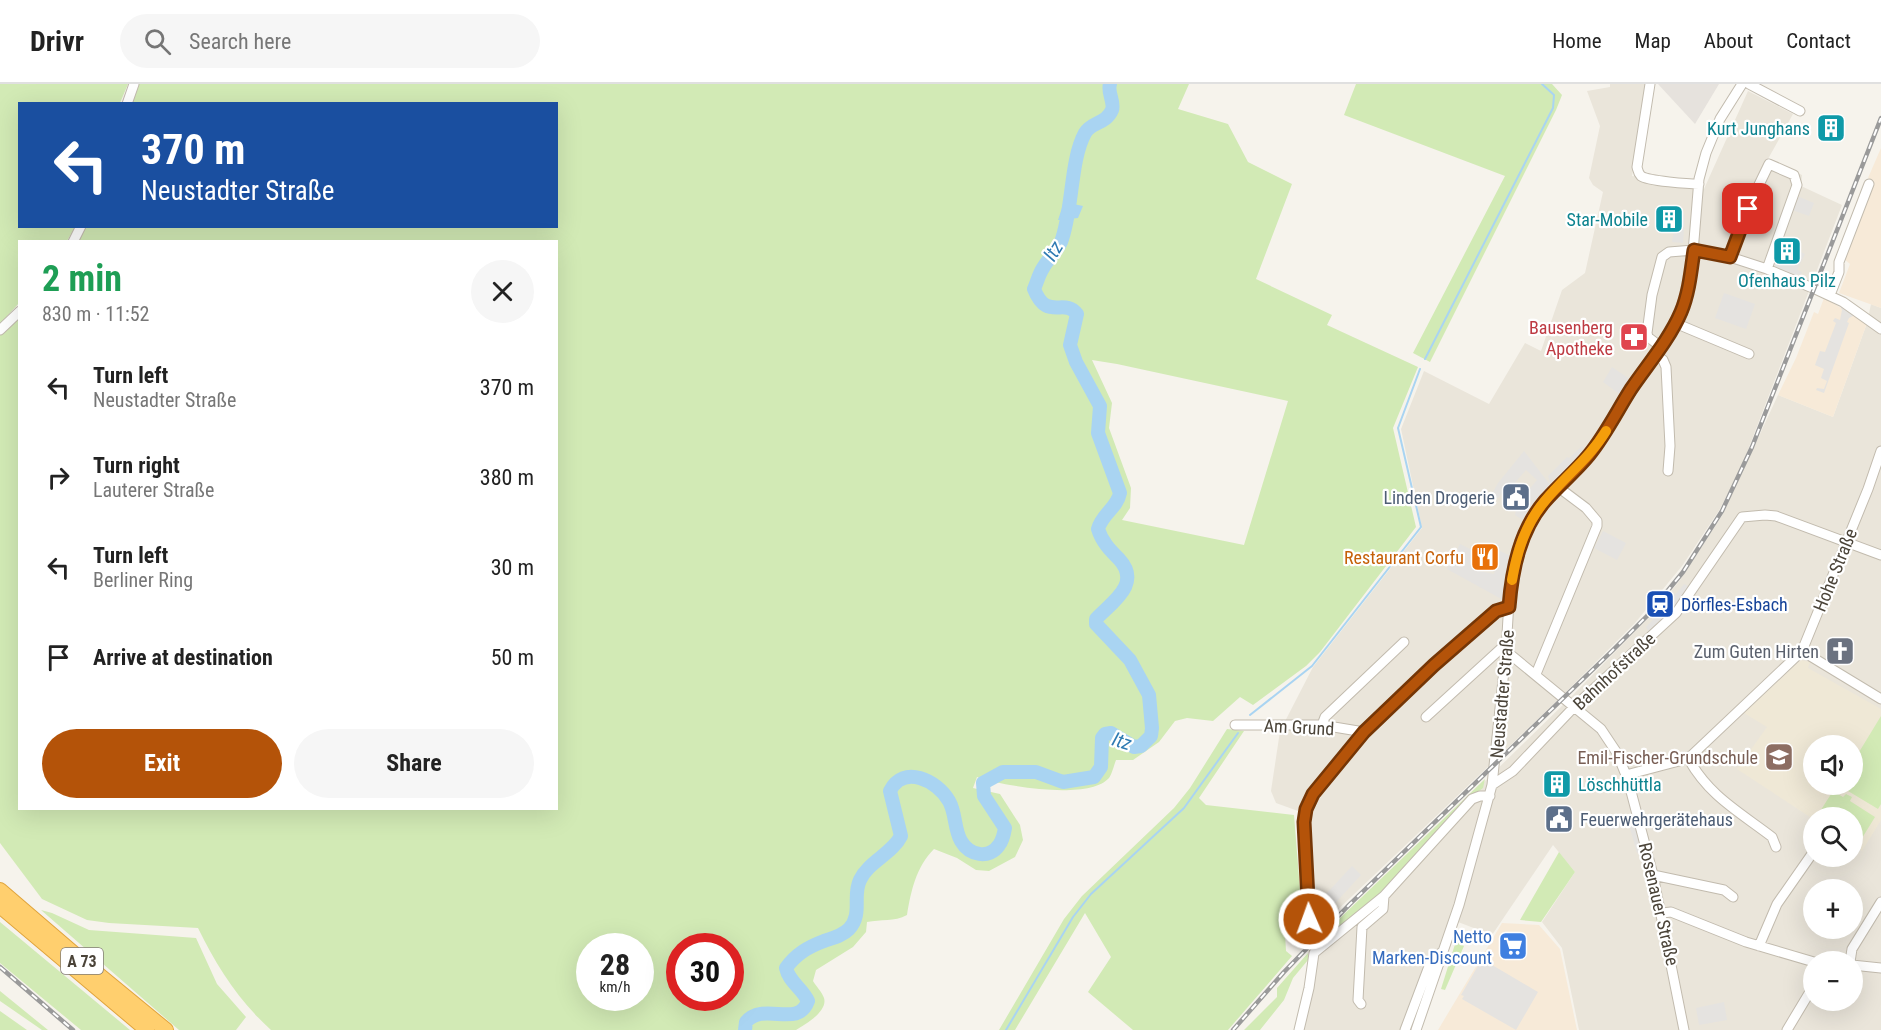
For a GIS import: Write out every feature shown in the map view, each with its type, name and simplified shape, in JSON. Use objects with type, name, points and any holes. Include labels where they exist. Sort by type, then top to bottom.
[{"type":"highway","name":"A 73","points":[[0,890],[166,1030]]},
{"type":"highway","name":"A 73","points":[[0,906],[147,1030]]},
{"type":"street","points":[[128,102],[134,84]]},
{"type":"street","points":[[1650,84],[1637,167],[1638,174],[1642,177],[1660,180],[1699,184]]},
{"type":"street","name":"Neustadter Straße","points":[[1416,1030],[1464,886],[1490,796],[1507,647],[1509,607],[1515,563],[1523,538],[1543,503],[1599,442],[1675,323],[1685,299],[1690,277],[1699,184],[1713,134],[1742,84]]},
{"type":"street","points":[[1749,84],[1800,111]]},
{"type":"street","points":[[1730,257],[1754,195],[1769,164],[1794,175],[1797,185],[1767,269]]},
{"type":"street","points":[[1830,296],[1839,272],[1839,262],[1869,184]]},
{"type":"street","points":[[1668,471],[1670,446],[1666,367],[1647,333],[1659,263],[1662,257],[1669,252],[1694,250],[1730,257],[1767,269],[1844,302],[1881,329]]},
{"type":"street","points":[[0,330],[18,313]]},
{"type":"street","points":[[1675,323],[1749,354]]},
{"type":"street","name":"Hohe Straße","points":[[1626,775],[1688,758],[1802,651],[1881,451]]},
{"type":"street","points":[[1536,674],[1597,526],[1597,521],[1586,508],[1557,488]]},
{"type":"street","name":"Bahnhofstraße","points":[[1492,785],[1513,771],[1575,706],[1676,613],[1742,517],[1765,514],[1776,516],[1847,541]]},
{"type":"street","points":[[1847,541],[1881,555]]},
{"type":"street","points":[[1309,927],[1304,822],[1306,809],[1313,794],[1364,732],[1434,665],[1496,611],[1509,607]]},
{"type":"street","points":[[1322,725],[1325,717],[1404,642]]},
{"type":"street","points":[[1426,717],[1507,647]]},
{"type":"street","name":"Rosenauer Straße","points":[[1507,647],[1608,738],[1626,775],[1662,913],[1684,1030]]},
{"type":"street","points":[[1802,651],[1881,699]]},
{"type":"street","name":"Am Grund","points":[[1235,724],[1322,725],[1364,732]]},
{"type":"street","points":[[1688,758],[1711,791],[1772,837],[1776,847]]},
{"type":"street","points":[[1299,1030],[1314,953],[1384,896],[1469,801],[1480,796],[1490,796]]},
{"type":"street","points":[[1759,946],[1777,904],[1803,867]]},
{"type":"street","points":[[1653,875],[1724,890],[1733,897]]},
{"type":"street","points":[[1361,1004],[1358,1000],[1362,927],[1383,909],[1384,896]]},
{"type":"street","points":[[1852,951],[1881,902]]},
{"type":"street","points":[[1662,913],[1671,912],[1759,946],[1803,959]]},
{"type":"street","points":[[1405,1030],[1431,961],[1442,952]]},
{"type":"street","points":[[1863,966],[1881,968]]},
{"type":"street","points":[[1787,1030],[1803,1003]]},
{"type":"shaded area","points":[[1610,84],[1649,84],[1632,176],[1704,189],[1748,91],[1793,114],[1768,159],[1802,175],[1801,186],[1842,205],[1741,468],[1720,509],[1682,566],[1635,623],[1559,699],[1308,938],[1298,811],[1276,803],[1271,791],[1280,731],[1313,667],[1422,528],[1401,429],[1424,371],[1489,404],[1525,343],[1541,351],[1562,290],[1585,273],[1603,192],[1593,185],[1589,178],[1600,126],[1587,91],[1610,87]]},
{"type":"shaded area","points":[[1658,84],[1719,84],[1695,124]]},
{"type":"shaded area","points":[[1881,148],[1881,308],[1839,293],[1850,264],[1844,259],[1845,254],[1874,181],[1868,178]]},
{"type":"shaded area","points":[[1797,196],[1814,203],[1809,216],[1792,210]]},
{"type":"shaded area","points":[[1677,213],[1685,215],[1683,243],[1672,242]]},
{"type":"shaded area","points":[[1782,237],[1786,239],[1782,252],[1778,252],[1776,260],[1788,264],[1794,249],[1805,254],[1797,270],[1802,272],[1800,275],[1797,274],[1797,276],[1775,267],[1773,263]]},
{"type":"shaded area","points":[[1724,293],[1755,304],[1746,329],[1715,318]]},
{"type":"shaded area","points":[[1824,298],[1867,323],[1833,417],[1778,395],[1814,312],[1818,314]]},
{"type":"shaded area","points":[[1871,304],[1881,308],[1881,1030],[1579,1030],[1562,948],[1542,922],[1575,872],[1553,845],[1492,935],[1458,922],[1417,1030],[1303,1030],[1311,951],[1570,698],[1654,612],[1680,580],[1723,514],[1778,395],[1833,417],[1867,323]]},
{"type":"shaded area","points":[[1840,306],[1855,315],[1847,322],[1849,323],[1824,393],[1816,390],[1817,388],[1824,389],[1827,381],[1821,378],[1824,369],[1815,365],[1820,351],[1825,352],[1836,323],[1833,321],[1835,318],[1840,320],[1842,310]]},
{"type":"shaded area","points":[[1612,367],[1631,380],[1621,395],[1603,382]]},
{"type":"shaded area","points":[[1582,446],[1586,451],[1542,497],[1526,522],[1515,515],[1517,504],[1537,480],[1526,470],[1513,485],[1510,483],[1498,498],[1492,494],[1524,451],[1551,486],[1548,476]]},
{"type":"shaded area","points":[[1603,531],[1626,543],[1617,560],[1594,548]]},
{"type":"shaded area","points":[[1460,544],[1472,550],[1470,561],[1476,563],[1474,569],[1479,571],[1494,574],[1500,551],[1513,557],[1505,601],[1447,569]]},
{"type":"shaded area","points":[[1684,584],[1690,587],[1675,607],[1650,633],[1646,627]]},
{"type":"shaded area","name":"Emil-Fischer-Grundschule","points":[[1801,660],[1810,662],[1808,668],[1881,709],[1881,820],[1863,849],[1863,807],[1803,807],[1803,812],[1737,769],[1767,727],[1744,713]]},
{"type":"shaded area","points":[[1634,818],[1642,851],[1637,853],[1629,825],[1610,830],[1609,825]]},
{"type":"shaded area","points":[[1352,866],[1361,875],[1317,923],[1314,920],[1313,908]]},
{"type":"shaded area","points":[[1502,923],[1539,925],[1560,949],[1577,1030],[1438,1030]]},
{"type":"shaded area","points":[[1482,959],[1538,992],[1516,1030],[1462,999],[1464,996],[1461,995]]},
{"type":"shaded area","points":[[1724,1002],[1727,1020],[1699,1025],[1696,1008]]},
{"type":"green space","points":[[0,84],[128,84],[120,102],[18,102],[18,228],[74,228],[68,240],[18,240],[18,304],[0,324]]},
{"type":"green space","points":[[135,84],[1189,84],[1178,109],[1228,124],[1248,162],[1292,184],[1256,279],[1332,315],[1327,325],[1418,367],[1393,428],[1416,527],[1320,652],[1306,666],[1253,705],[1240,697],[1213,721],[1187,718],[1175,721],[1159,742],[1133,760],[1116,760],[1109,778],[1099,785],[1084,789],[1045,790],[977,777],[973,788],[1000,794],[1020,825],[1023,840],[1015,857],[989,871],[976,870],[957,858],[934,849],[919,871],[907,915],[892,920],[867,922],[866,932],[853,947],[816,970],[813,981],[824,998],[823,1008],[815,1017],[796,1030],[271,1030],[259,1019],[230,983],[198,928],[87,920],[42,899],[0,843],[0,334],[18,314],[18,810],[558,810],[558,240],[76,240],[82,228],[558,228],[558,102],[128,102]],"holes":[[[1092,360],[1288,401],[1244,545],[1122,520],[1130,508],[1131,488],[1109,428],[1112,403]]]},
{"type":"green space","points":[[1356,84],[1552,84],[1562,95],[1430,362],[1413,353],[1505,176],[1344,115]]},
{"type":"green space","points":[[1881,716],[1881,804],[1878,809],[1855,795],[1863,795],[1863,746]]},
{"type":"green space","points":[[1227,729],[1244,731],[1199,798],[1206,805],[1294,815],[1302,915],[1285,934],[1286,951],[1292,956],[1228,1030],[1133,1030],[1088,992],[1111,957],[1085,913],[1015,1030],[999,1030],[1064,919],[1082,896],[1174,808],[1190,788]]},
{"type":"green space","points":[[1485,779],[1483,788],[1468,799],[1383,894],[1315,949],[1313,944]]},
{"type":"green space","points":[[1830,795],[1843,797],[1848,795],[1852,797],[1850,801],[1859,807],[1823,807]]},
{"type":"green space","points":[[1863,809],[1875,817],[1863,836]]},
{"type":"green space","points":[[1559,852],[1575,872],[1541,922],[1520,920]]},
{"type":"green space","points":[[41,910],[89,930],[196,938],[217,984],[246,1017],[236,1030],[179,1030]]},
{"type":"green space","points":[[0,922],[130,1030],[81,1030],[0,963]]},
{"type":"green space","points":[[1456,941],[1464,946],[1445,990],[1441,989]]},
{"type":"green space","points":[[1308,953],[1308,960],[1293,978],[1284,1000],[1260,1030],[1244,1030],[1277,997],[1277,988]]},
{"type":"green space","points":[[0,991],[48,1030],[42,1030],[0,1001]]},
{"type":"green space","points":[[0,1011],[27,1030],[0,1030]]},
{"type":"water","points":[[1064,202],[1083,206],[1078,218],[1058,220]]},
{"type":"waterway","name":"Itz","points":[[745,1030],[746,1022],[753,1016],[797,1013],[808,1001],[786,968],[803,952],[843,933],[853,923],[857,911],[857,892],[860,880],[864,873],[892,848],[901,836],[890,791],[896,783],[903,778],[911,777],[928,781],[937,787],[949,801],[961,841],[969,850],[985,854],[995,850],[999,845],[1005,828],[984,796],[983,783],[1003,772],[1036,772],[1063,782],[1094,777],[1101,767],[1102,738],[1105,734],[1111,733],[1134,747],[1141,746],[1151,736],[1149,695],[1130,660],[1096,624],[1096,619],[1122,592],[1127,577],[1125,568],[1104,542],[1098,529],[1116,503],[1120,493],[1098,433],[1100,406],[1076,362],[1070,345],[1077,314],[1072,309],[1050,307],[1044,304],[1034,289],[1047,261],[1061,242],[1065,230],[1080,144],[1088,129],[1106,118],[1112,110],[1110,84]]},
{"type":"waterway","points":[[1425,359],[1553,108],[1554,95],[1542,84]]},
{"type":"waterway","points":[[1250,715],[1312,666],[1421,527],[1398,428],[1420,369]]},
{"type":"waterway","points":[[1006,1030],[1073,917],[1091,894],[1184,808],[1238,733]]},
{"type":"railway","points":[[1233,1030],[1284,972],[1350,904],[1647,616],[1683,572],[1722,511],[1752,447],[1881,118]]},
{"type":"railway","points":[[0,967],[73,1030]]},
{"type":"slow traffic","points":[[1512,580],[1519,548],[1531,521],[1543,503],[1588,456],[1606,431]]},
{"type":"place","name":"Kurt Junghans","points":[[1831,128]]},
{"type":"place","name":"Star-Mobile","points":[[1669,219]]},
{"type":"place","name":"Ofenhaus Pilz","points":[[1787,251]]},
{"type":"place","name":"Bausenberg Apotheke","points":[[1634,337]]},
{"type":"place","name":"Linden Drogerie","points":[[1516,497]]},
{"type":"place","name":"Restaurant Corfu","points":[[1485,557]]},
{"type":"place","name":"Dörfles-Esbach","points":[[1660,604]]},
{"type":"place","name":"Zum Guten Hirten","points":[[1840,651]]},
{"type":"place","name":"Emil-Fischer-Grundschule","points":[[1779,757]]},
{"type":"place","name":"Löschhüttla","points":[[1557,784]]},
{"type":"place","name":"Feuerwehrgerätehaus","points":[[1559,819]]},
{"type":"place","name":"Netto Marken-Discount","points":[[1513,946]]},
{"type":"route","points":[[1309,919],[1304,822],[1306,809],[1313,794],[1364,732],[1434,665],[1496,611],[1509,607],[1516,559],[1531,521],[1543,503],[1599,442],[1669,334],[1685,299],[1694,250],[1730,257],[1748,209]]}]
